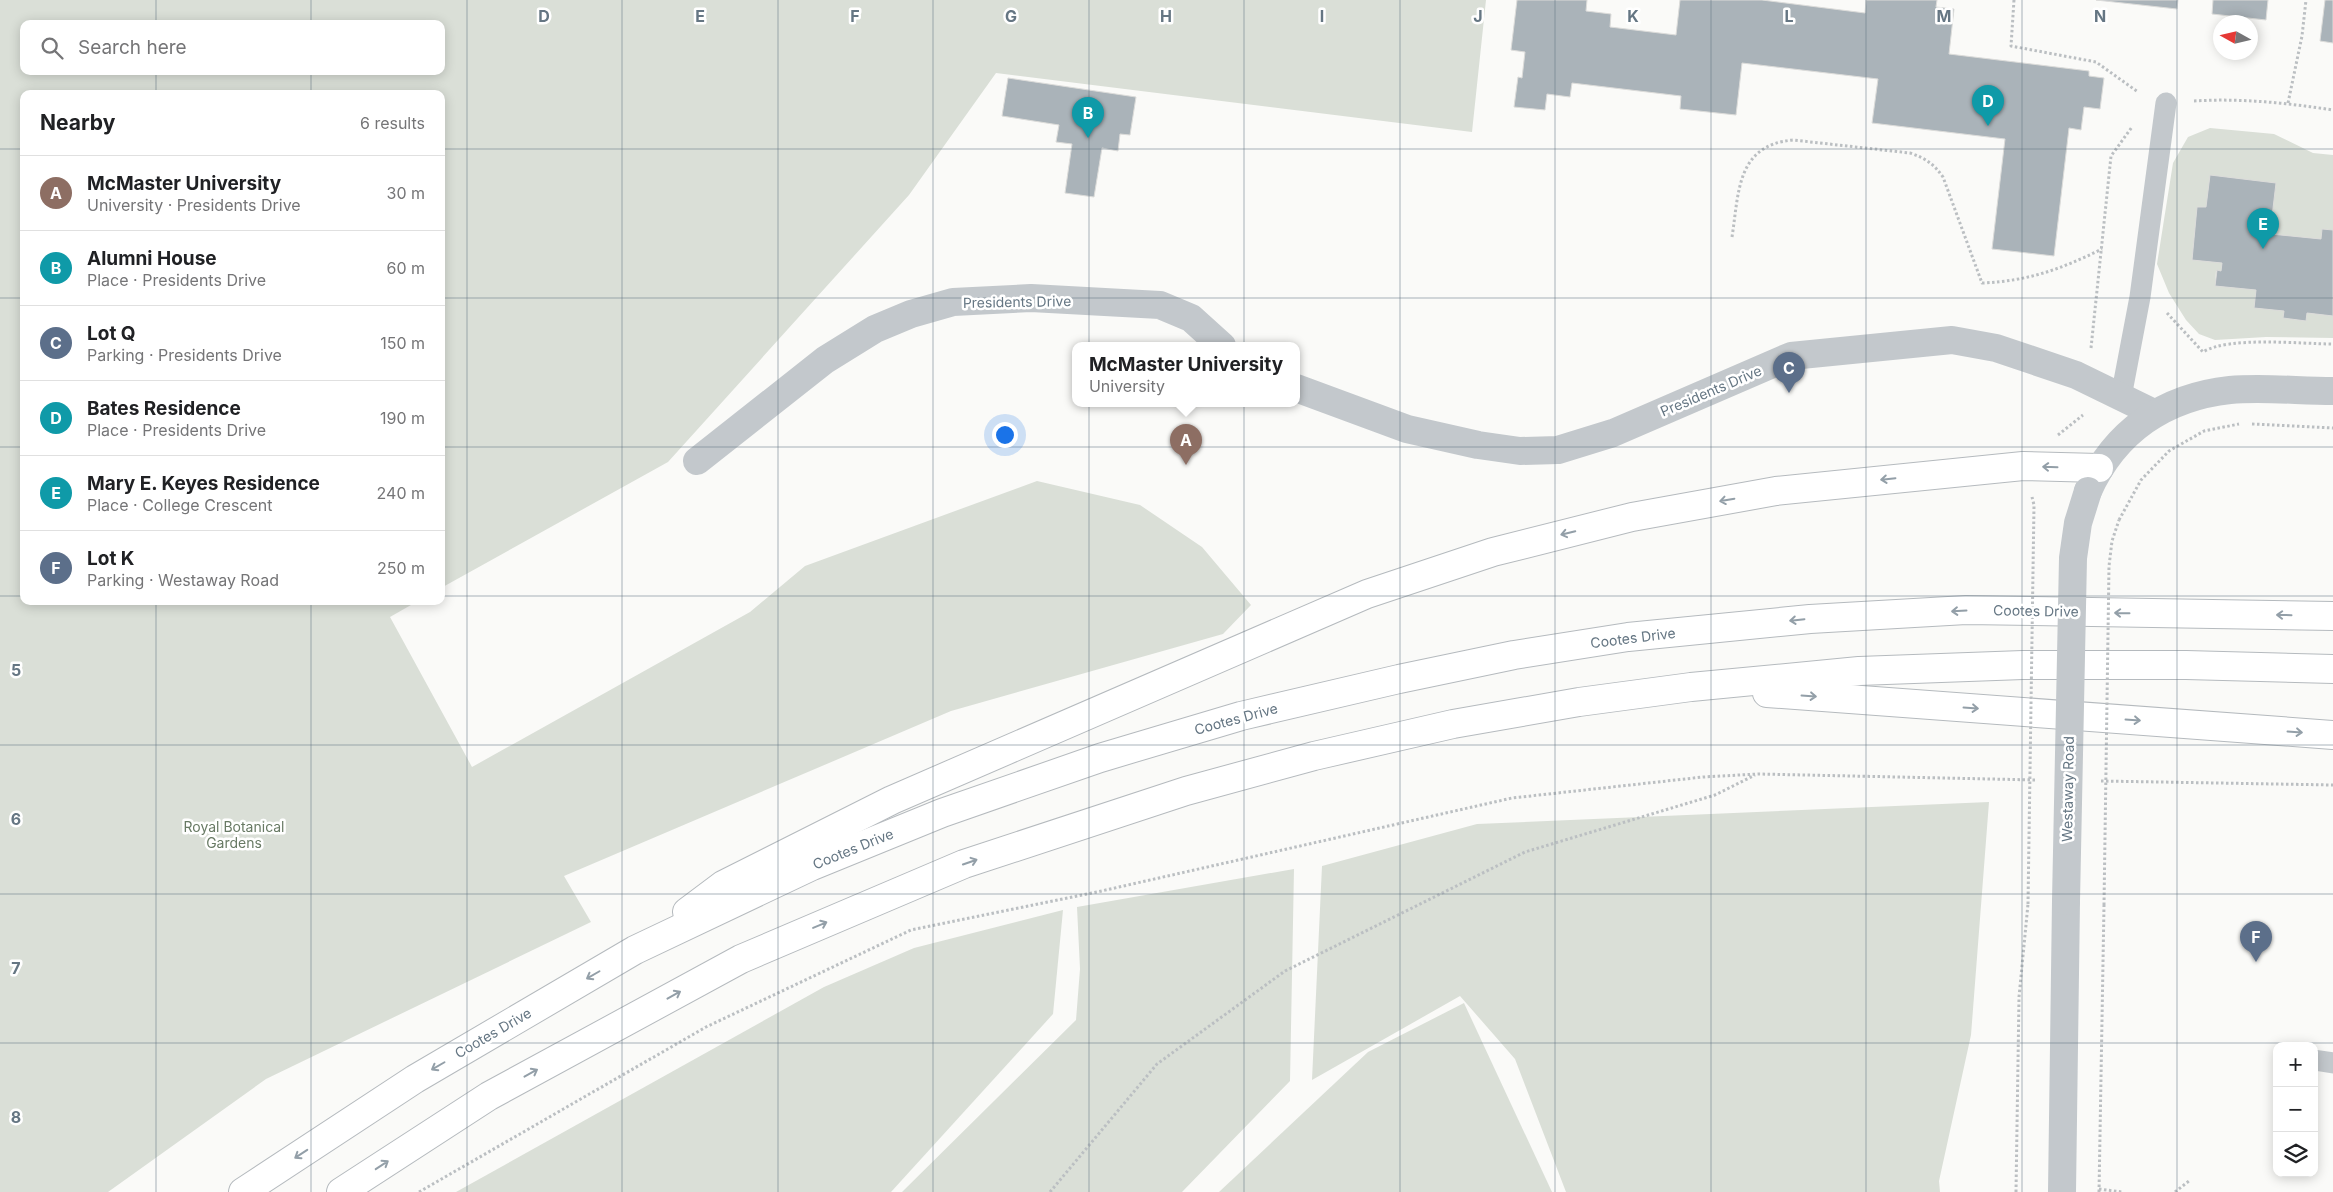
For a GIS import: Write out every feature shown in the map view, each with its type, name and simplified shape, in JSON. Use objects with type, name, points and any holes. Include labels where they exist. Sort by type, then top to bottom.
[{"type":"main road","points":[[635,950],[723,885],[892,800],[1367,594],[1493,552],[1632,517],[1776,491],[2024,479],[2093,480]]},
{"type":"main road","name":"Cootes Drive","points":[[242,1192],[415,1079],[635,950],[812,866],[942,813],[1100,758],[1241,716],[1398,679],[1514,655],[1628,637],[1800,620],[1966,610],[2333,616]]},
{"type":"main road","points":[[341,1192],[488,1096],[741,958],[964,864],[1186,791],[1314,756],[1454,724],[1579,702],[1691,687],[1859,671],[2013,666],[2186,665],[2333,668]]},
{"type":"main road","points":[[1691,687],[2333,735]]},
{"type":"street","name":"Presidents Drive","points":[[697,461],[825,360],[875,329],[911,314],[953,302],[1030,298],[1160,305],[1191,318],[1218,342]]},
{"type":"street","name":"Presidents Drive","points":[[1300,389],[1407,429],[1478,445],[1520,451],[1558,450],[1613,433],[1792,356],[1952,340],[1996,348],[2087,380],[2154,413]]},
{"type":"street","name":"Westaway Road","points":[[2062,1192],[2073,558],[2078,522],[2093,480],[2122,438],[2154,413],[2206,394],[2232,390],[2333,391]]},
{"type":"lane","points":[[2120,397],[2140,298],[2157,104]]},
{"type":"lane","points":[[2318,1061],[2333,1063]]},
{"type":"path","points":[[2014,0],[2011,46],[2096,62],[2157,104],[2222,99],[2288,103],[2333,110]]},
{"type":"path","points":[[2288,103],[2302,36],[2306,0]]},
{"type":"path","points":[[2016,1192],[2019,998],[2028,904],[2034,505],[2024,479],[2084,414],[2110,156],[2157,104]]},
{"type":"path","points":[[1732,237],[1741,180],[1746,166],[1754,155],[1766,146],[1779,141],[1793,140],[1910,153],[1929,162],[1943,178],[1982,283],[2007,282],[2038,276],[2066,266],[2102,248]]},
{"type":"path","points":[[2140,298],[2165,312],[2203,352],[2212,346],[2238,343],[2333,344]]},
{"type":"path","points":[[2122,1192],[2099,1191],[2109,566],[2112,541],[2120,520],[2141,480],[2169,451],[2204,431],[2242,424],[2333,428]]},
{"type":"path","points":[[419,1192],[706,1027],[911,930],[1107,890],[1512,798],[1703,777],[1758,774],[2047,780]]},
{"type":"path","points":[[1050,1192],[1157,1064],[1285,971],[1524,852],[1715,795],[1758,774]]},
{"type":"path","points":[[2097,781],[2333,785]]},
{"type":"path","points":[[2175,1192],[2189,1181]]},
{"type":"green space","name":"Royal Botanical Gardens","points":[[0,0],[1486,0],[1472,132],[996,73],[909,195],[668,462],[445,586],[445,90],[20,90],[20,605],[411,605],[390,617],[472,767],[750,612],[805,566],[1037,481],[1140,505],[1202,547],[1251,605],[1223,634],[951,711],[564,876],[591,922],[266,1079],[108,1192],[0,1192]]},
{"type":"green space","points":[[2210,128],[2274,134],[2313,153],[2333,155],[2333,230],[2321,239],[2261,233],[2263,216],[2272,217],[2275,183],[2210,175],[2206,207],[2197,207],[2192,260],[2222,263],[2221,271],[2216,271],[2215,286],[2256,290],[2254,308],[2284,311],[2283,318],[2306,321],[2307,313],[2333,316],[2333,338],[2266,337],[2215,340],[2199,334],[2186,320],[2169,293],[2157,264],[2173,163],[2188,137]]},
{"type":"green space","points":[[1989,802],[1971,1035],[1939,1181],[1940,1192],[1566,1192],[1515,1059],[1460,996],[1312,1080],[1322,866],[1477,824]]},
{"type":"green space","points":[[1294,869],[1290,1081],[1182,1192],[902,1192],[1076,1020],[1080,969],[1077,907]]},
{"type":"green space","points":[[1063,910],[1053,1014],[891,1192],[456,1192],[824,987],[914,948]]},
{"type":"green space","points":[[1464,1003],[1552,1192],[1219,1192],[1368,1052]]},
{"type":"building","points":[[1517,0],[1587,0],[1586,11],[1611,14],[1610,27],[1676,35],[1680,0],[1762,0],[1865,13],[1866,0],[1937,0],[1936,7],[1954,9],[1949,54],[2089,71],[2089,76],[2104,78],[2100,109],[2084,107],[2081,130],[2069,128],[2054,256],[1992,249],[2005,139],[1872,123],[1878,79],[1742,63],[1736,115],[1680,109],[1681,96],[1572,83],[1570,97],[1547,94],[1545,110],[1514,107],[1518,77],[1522,78],[1525,52],[1511,50]]},
{"type":"building","points":[[2096,0],[2178,0],[2177,9]]},
{"type":"building","points":[[2213,0],[2268,0],[2266,20],[2258,19],[2258,15],[2212,14]]},
{"type":"building","points":[[2325,0],[2333,0],[2333,43],[2320,41]]},
{"type":"building","points":[[1008,78],[1136,97],[1130,135],[1120,134],[1118,151],[1102,148],[1094,197],[1065,193],[1072,144],[1056,142],[1059,125],[1002,116]]},
{"type":"building","points":[[2210,175],[2276,183],[2272,217],[2263,216],[2261,233],[2321,239],[2322,229],[2333,230],[2333,316],[2307,313],[2306,321],[2283,318],[2284,311],[2254,308],[2256,290],[2215,286],[2217,270],[2221,271],[2222,263],[2192,260],[2197,207],[2206,207]]},
{"type":"place","name":"Bates Residence","points":[[1988,126]]},
{"type":"place","name":"Alumni House","points":[[1088,138]]},
{"type":"place","name":"Mary E. Keyes Residence","points":[[2263,249]]},
{"type":"place","name":"Lot Q","points":[[1789,393]]},
{"type":"place","name":"McMaster University","points":[[1186,465]]},
{"type":"place","name":"Lot K","points":[[2256,962]]}]
